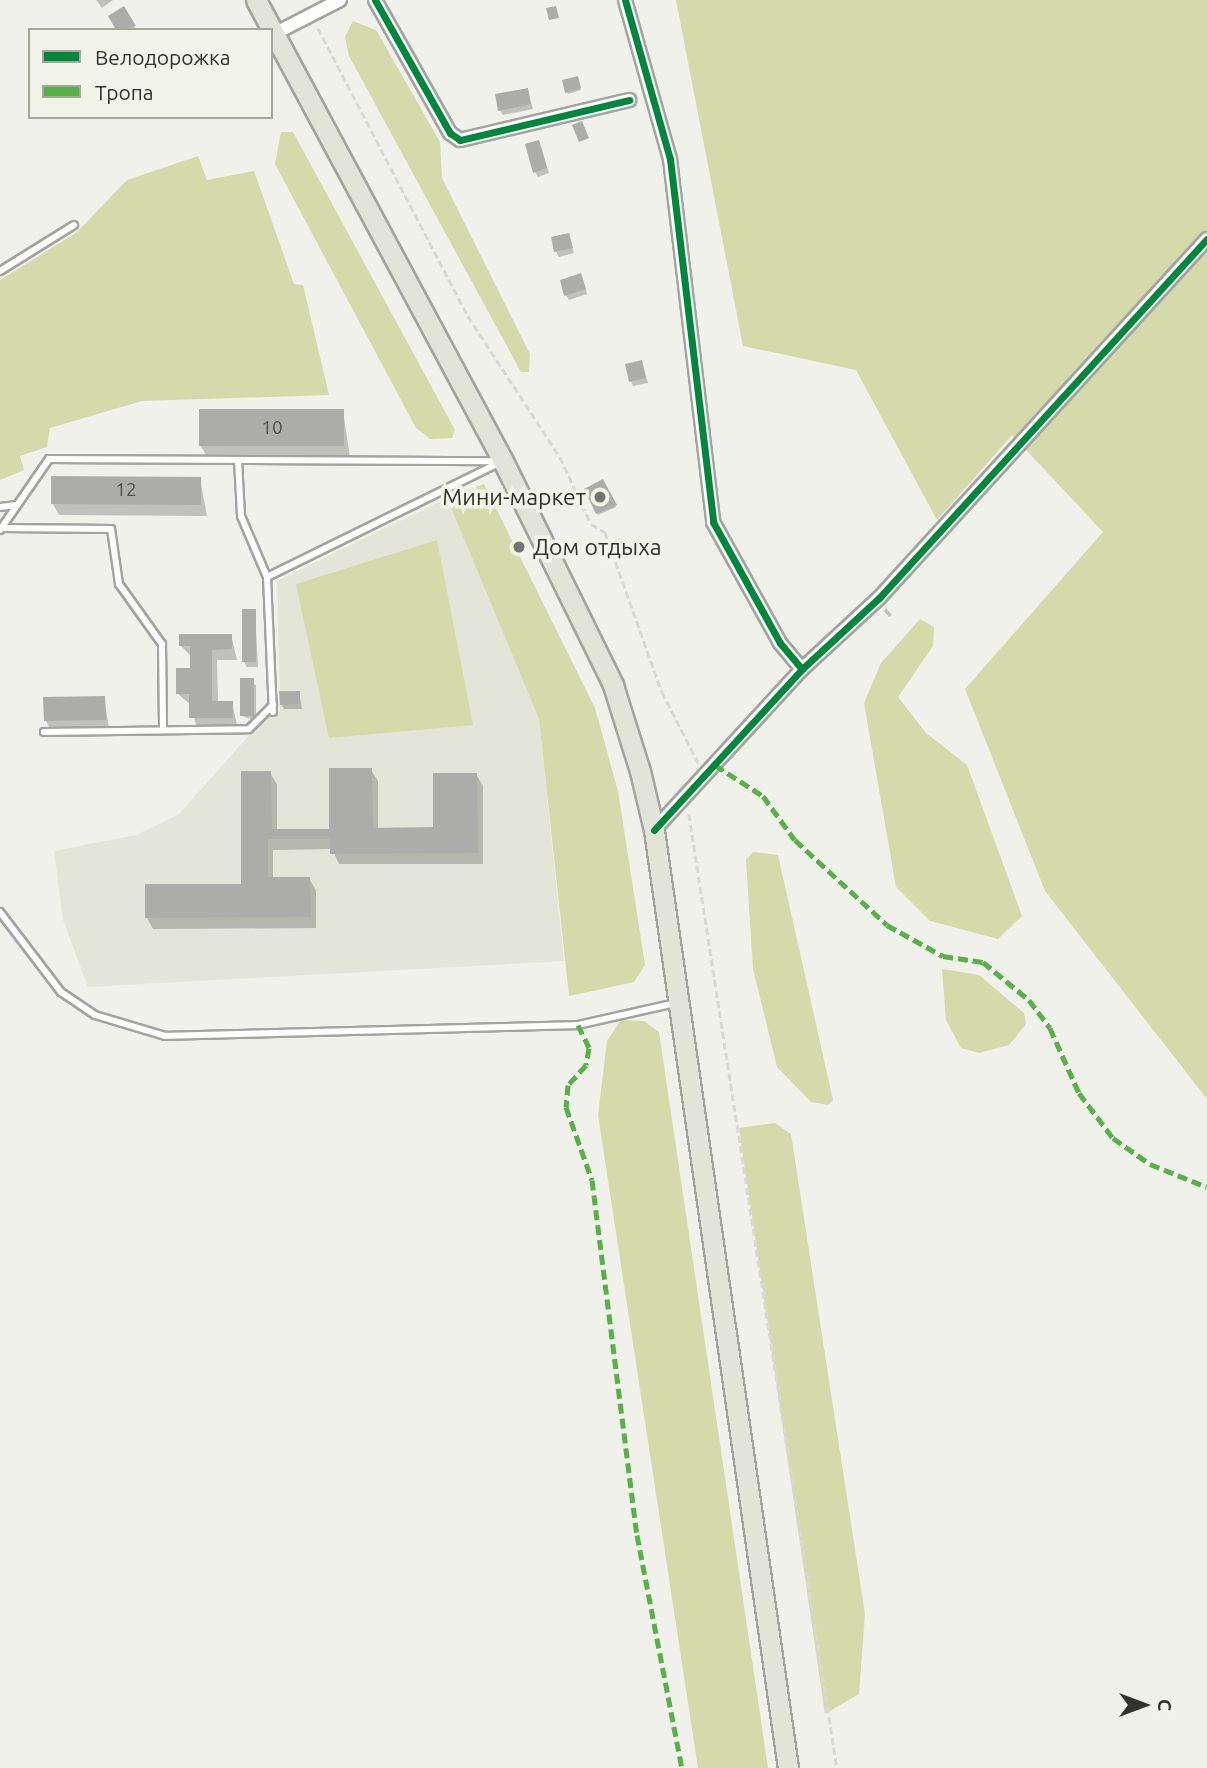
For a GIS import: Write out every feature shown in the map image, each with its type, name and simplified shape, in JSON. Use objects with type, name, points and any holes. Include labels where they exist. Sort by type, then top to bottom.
[{"type":"main road","points":[[256,0],[271,28]]},
{"type":"main road","points":[[274,34],[503,461],[613,685],[654,830],[788,1768]]},
{"type":"street","points":[[274,34],[310,13],[341,0]]},
{"type":"street","points":[[375,0],[450,134],[460,140],[629,100]]},
{"type":"street","points":[[625,0],[670,159],[713,522],[780,643],[802,669]]},
{"type":"street","points":[[654,830],[802,669],[879,598],[1207,239]]},
{"type":"lane","points":[[0,271],[74,225]]},
{"type":"lane","points":[[1,529],[49,459],[503,461]]},
{"type":"lane","points":[[44,732],[249,729],[273,709],[267,577],[241,516],[238,460]]},
{"type":"lane","points":[[267,577],[503,461]]},
{"type":"lane","points":[[0,507],[17,505]]},
{"type":"lane","points":[[1,529],[111,529],[118,584],[162,644],[163,730]]},
{"type":"lane","points":[[0,912],[61,992],[95,1015],[165,1036],[578,1025],[678,1002]]},
{"type":"path","points":[[310,13],[468,316],[560,457],[591,524],[605,532],[662,692],[705,776]]},
{"type":"path","points":[[687,794],[837,1768]]},
{"type":"shaded area","points":[[447,498],[539,719],[564,961],[88,987],[63,920],[54,851],[136,835],[179,814],[269,713],[280,711],[277,581]]},
{"type":"green space","points":[[676,0],[1207,0],[1207,1099],[1045,891],[965,689],[1103,532],[1012,435],[937,520],[856,370],[743,346]]},
{"type":"green space","points":[[353,21],[376,30],[440,142],[442,178],[530,354],[529,372],[521,372],[349,56],[345,37]]},
{"type":"green space","points":[[281,132],[293,132],[455,430],[452,438],[430,439],[416,428],[275,164]]},
{"type":"green space","points":[[198,156],[207,180],[254,171],[294,284],[303,285],[329,395],[142,401],[50,428],[47,447],[20,456],[24,470],[0,480],[0,280],[76,233],[127,180]]},
{"type":"green space","points":[[484,484],[595,708],[618,791],[645,965],[634,982],[569,996],[539,719],[447,498]]},
{"type":"green space","points":[[437,540],[473,725],[329,738],[296,584]]},
{"type":"green space","points":[[920,619],[934,627],[933,646],[898,697],[926,733],[967,765],[1022,916],[998,939],[930,921],[896,887],[864,703],[881,663]]},
{"type":"green space","points":[[753,852],[778,855],[833,1100],[828,1105],[811,1102],[777,1067],[753,969],[746,860]]},
{"type":"green space","points":[[942,969],[979,975],[1024,1013],[1026,1024],[1009,1045],[979,1053],[961,1048],[946,1020]]},
{"type":"green space","points":[[621,1020],[644,1021],[659,1032],[768,1768],[698,1768],[598,1115],[607,1041]]},
{"type":"green space","points":[[775,1123],[791,1134],[865,1614],[859,1694],[825,1714],[739,1128]]},
{"type":"building","points":[[124,6],[136,26],[115,28],[108,16]]},
{"type":"building","points":[[556,6],[559,18],[549,20],[546,8]]},
{"type":"building","points":[[578,76],[581,88],[565,93],[562,80]]},
{"type":"building","points":[[528,88],[531,104],[498,111],[495,94]]},
{"type":"building","points":[[582,121],[589,138],[579,142],[572,125]]},
{"type":"building","points":[[539,140],[547,168],[533,173],[525,144]]},
{"type":"building","points":[[569,233],[573,248],[554,252],[551,237]]},
{"type":"building","points":[[581,273],[586,289],[564,296],[560,280]]},
{"type":"building","points":[[642,360],[646,378],[629,382],[625,364]]},
{"type":"building","points":[[199,409],[344,409],[344,446],[199,446]]},
{"type":"building","points":[[51,476],[201,477],[201,505],[51,504]]},
{"type":"building","name":"Мини-маркет","points":[[603,479],[617,505],[596,514],[584,489]]},
{"type":"building","points":[[242,609],[256,609],[256,662],[242,662]]},
{"type":"building","points":[[179,634],[232,634],[232,649],[212,650],[212,701],[233,701],[233,718],[189,718],[189,694],[176,694],[176,668],[190,668],[190,646],[179,646]]},
{"type":"building","points":[[240,678],[254,678],[254,716],[240,716]]},
{"type":"building","points":[[279,691],[300,691],[300,704],[280,705]]},
{"type":"building","points":[[105,696],[106,720],[44,721],[43,697]]},
{"type":"building","points":[[329,768],[372,768],[373,828],[433,827],[433,773],[477,773],[478,853],[330,854],[330,839],[268,839],[268,877],[310,877],[311,917],[145,918],[145,884],[241,884],[241,771],[271,771],[272,829],[329,829]]},
{"type":"marked path","points":[[715,765],[763,796],[795,840],[887,925],[943,956],[983,962],[1029,1000],[1050,1028],[1079,1093],[1113,1138],[1150,1164],[1207,1187]]},
{"type":"marked path","points":[[578,1025],[589,1048],[586,1065],[568,1085],[566,1107],[592,1180],[637,1535],[682,1768]]},
{"type":"cycle path","points":[[375,0],[450,133],[460,140],[629,100]]},
{"type":"cycle path","points":[[625,0],[670,159],[713,522],[780,643],[802,669]]},
{"type":"cycle path","points":[[654,830],[802,669],[879,598],[1207,239]]},
{"type":"place","name":"Мини-маркет","points":[[600,497]]},
{"type":"place","name":"Дом отдыха","points":[[519,547]]}]
